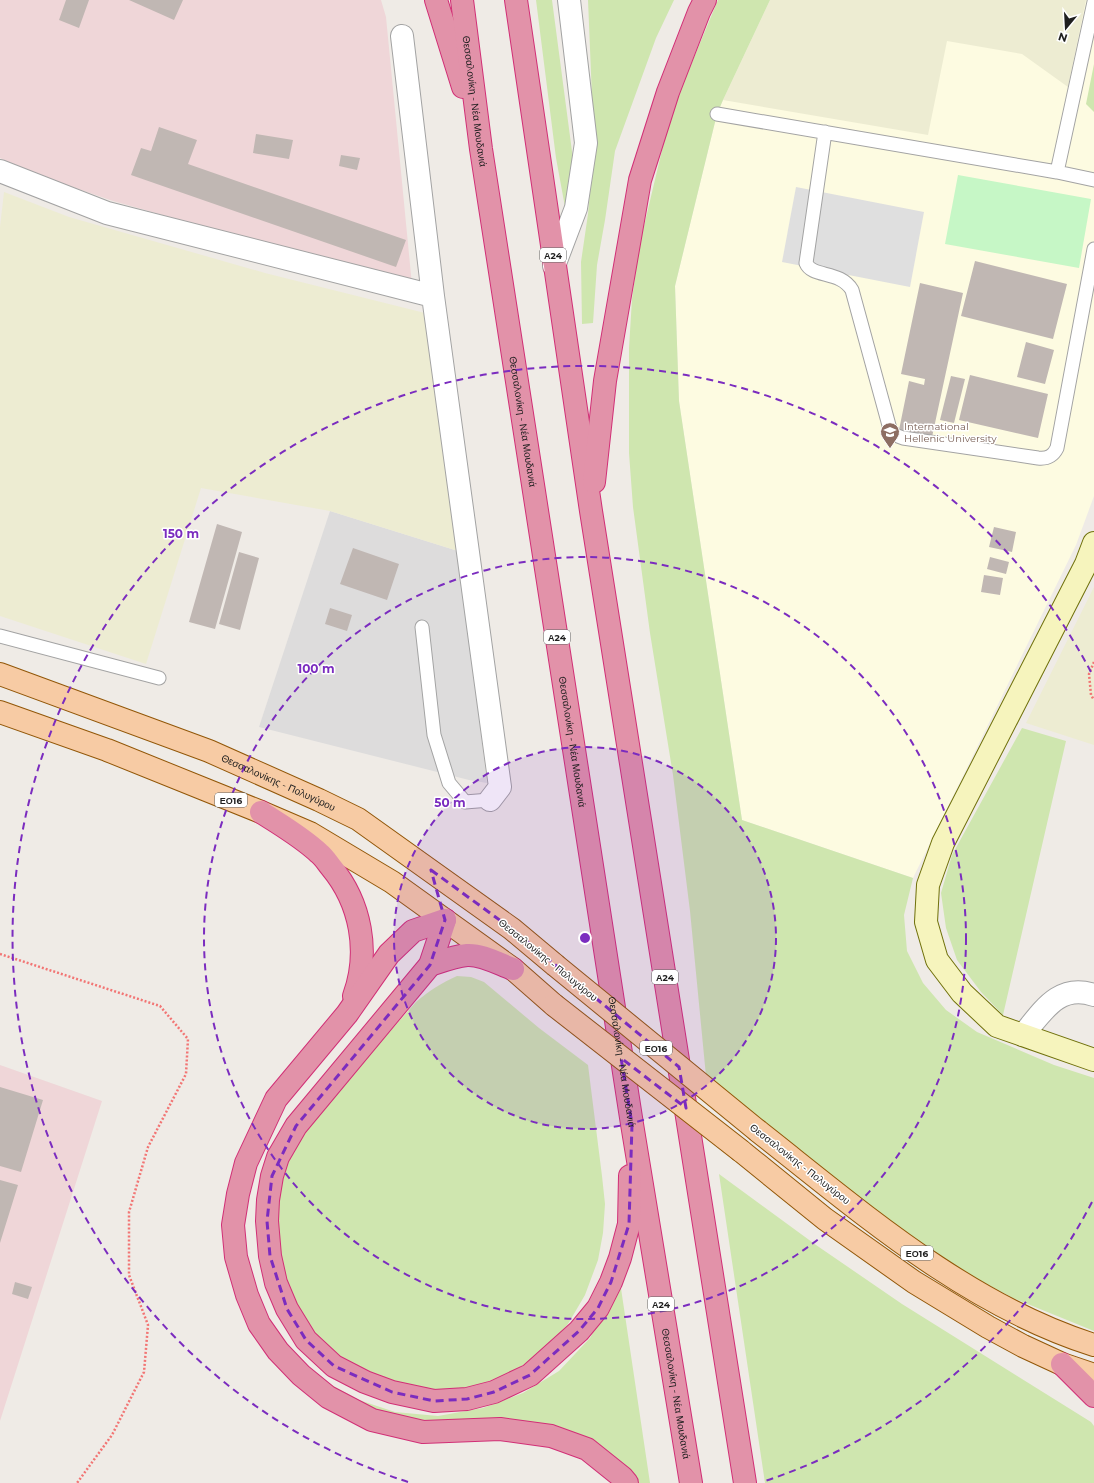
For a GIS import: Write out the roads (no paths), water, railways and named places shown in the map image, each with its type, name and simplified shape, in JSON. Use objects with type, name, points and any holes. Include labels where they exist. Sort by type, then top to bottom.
[{"type":"highway","points":[[436,0],[482,149]]},
{"type":"highway","name":"Θεσσαλονίκη - Νέα Μουδανιά","points":[[462,0],[482,149],[632,1124],[691,1483]]},
{"type":"highway","name":"Α24","points":[[516,0],[591,511],[745,1483]]},
{"type":"highway","points":[[591,511],[606,381],[640,180],[668,92],[705,0]]},
{"type":"highway","points":[[261,812],[320,853],[342,880],[357,912],[363,946],[359,981],[347,1014]]},
{"type":"highway","points":[[445,920],[430,965],[296,1126],[278,1157],[272,1176],[268,1200],[267,1221],[270,1256],[276,1283],[287,1309],[306,1340],[334,1366],[365,1382],[392,1392],[434,1401],[467,1399],[494,1392],[530,1375],[579,1331],[598,1308],[611,1282],[620,1258],[629,1224],[632,1124]]},
{"type":"highway","points":[[445,920],[413,931],[389,954],[347,1014],[276,1099],[246,1163],[238,1194],[233,1225],[238,1264],[247,1295],[259,1324],[278,1351],[301,1375],[328,1397],[372,1420],[423,1432],[500,1429],[551,1436],[587,1449],[622,1477],[626,1483]]},
{"type":"highway","points":[[430,965],[467,955],[479,956],[513,969]]},
{"type":"highway","points":[[1062,1364],[1094,1396]]},
{"type":"highway","points":[[739,1443],[753,1483]]},
{"type":"main road","name":"Θεσσαλονίκης - Πολυγύρου","points":[[0,674],[209,751],[319,800],[358,820],[431,870],[512,929],[758,1131],[922,1257],[982,1294],[1025,1317],[1075,1339],[1094,1345]]},
{"type":"main road","name":"ΕΟ16","points":[[0,712],[107,750],[261,812],[317,837],[392,882],[513,969],[554,1005],[741,1151],[825,1219],[914,1282],[988,1327],[1023,1346],[1062,1364],[1094,1375]]},
{"type":"main road","points":[[431,870],[445,920],[480,922],[512,929]]},
{"type":"street","points":[[554,266],[576,208],[586,144],[568,0]]},
{"type":"street","points":[[402,36],[433,296],[500,787],[490,800]]},
{"type":"street","points":[[0,171],[107,213],[433,296]]},
{"type":"street","points":[[1094,543],[1082,571],[943,843],[928,885],[926,922],[937,960],[962,993],[997,1026],[1094,1060]]},
{"type":"street","points":[[1023,1034],[1047,1006],[1058,996],[1070,992],[1083,991],[1094,994]]},
{"type":"lane","points":[[1057,172],[1094,2]]},
{"type":"lane","points":[[717,114],[1057,172],[1094,180]]},
{"type":"lane","points":[[825,132],[806,263],[807,266],[813,270],[841,279],[849,285],[852,290],[890,429],[895,435],[910,439],[1044,459],[1050,457],[1054,453],[1058,440],[1094,249]]},
{"type":"lane","points":[[422,627],[434,735],[449,784],[465,802],[490,800]]},
{"type":"lane","points":[[0,636],[160,678]]},
{"type":"place","name":"International Hellenic University","points":[[890,449]]}]
